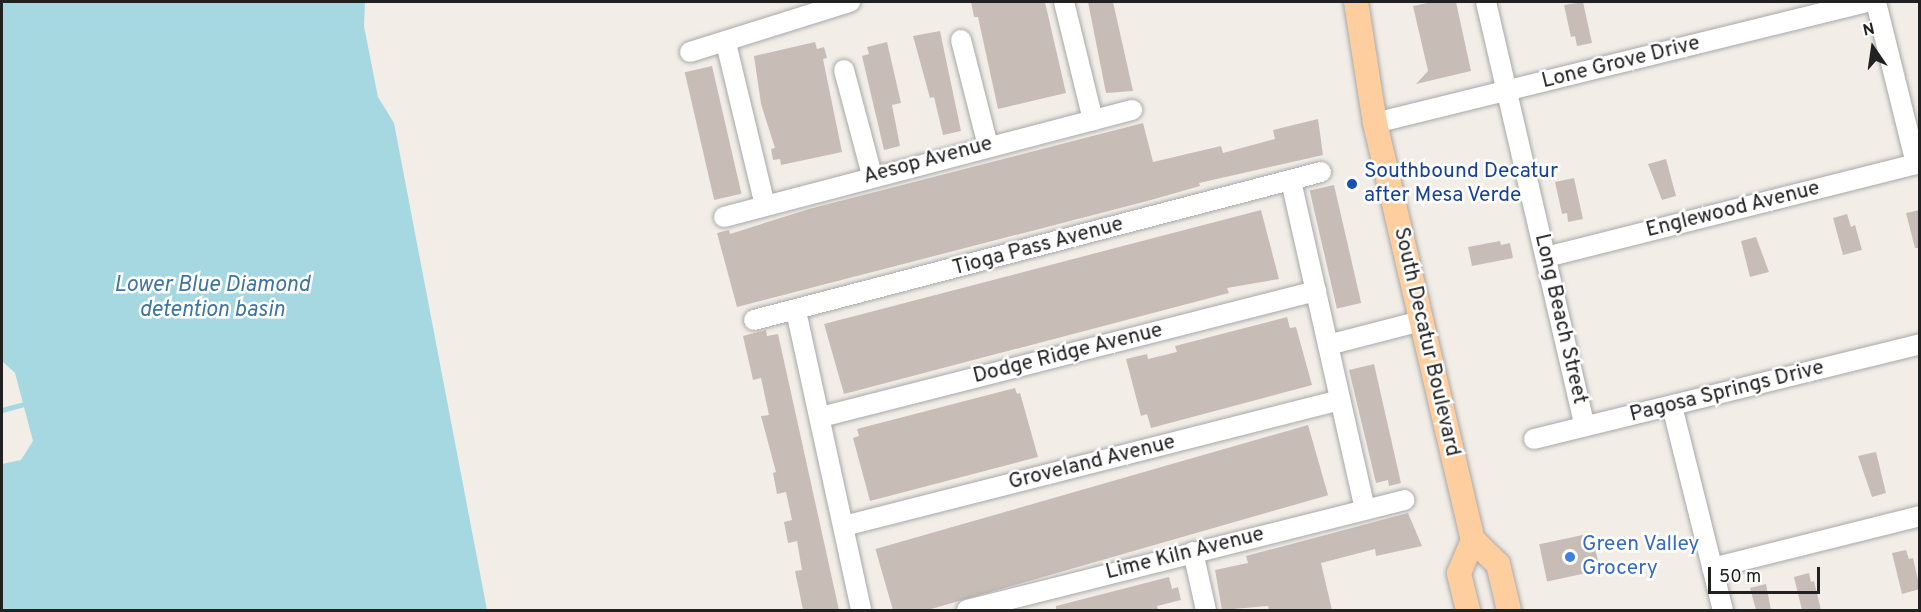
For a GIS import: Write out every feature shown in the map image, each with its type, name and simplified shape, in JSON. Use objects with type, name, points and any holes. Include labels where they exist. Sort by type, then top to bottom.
[{"type":"main road","name":"South Decatur Boulevard","points":[[1356,2],[1375,123],[1473,540]]},
{"type":"main road","points":[[1468,610],[1460,573],[1473,540],[1498,564],[1509,610]]},
{"type":"street","points":[[690,52],[726,43],[850,2]]},
{"type":"street","points":[[1064,2],[1093,120]]},
{"type":"street","name":"Long Beach Street","points":[[1486,2],[1585,426]]},
{"type":"street","name":"Lone Grove Drive","points":[[1375,123],[1867,2]]},
{"type":"street","points":[[1876,2],[1918,164]]},
{"type":"street","points":[[961,40],[988,146]]},
{"type":"street","points":[[726,43],[765,205]]},
{"type":"street","points":[[844,70],[872,175]]},
{"type":"street","name":"Aesop Avenue","points":[[724,217],[872,175],[1132,110]]},
{"type":"street","name":"Englewood Avenue","points":[[1545,257],[1918,164]]},
{"type":"street","name":"Tioga Pass Avenue","points":[[754,320],[796,311],[1321,172]]},
{"type":"street","points":[[1291,181],[1365,509]]},
{"type":"street","name":"Dodge Ridge Avenue","points":[[821,417],[1316,291]]},
{"type":"street","points":[[796,311],[821,417],[861,610]]},
{"type":"street","points":[[1328,345],[1421,321]]},
{"type":"street","name":"Pagosa Springs Drive","points":[[1534,439],[1920,344]]},
{"type":"street","name":"Groveland Avenue","points":[[844,526],[1340,400]]},
{"type":"street","points":[[1672,406],[1723,610]]},
{"type":"street","name":"Lime Kiln Avenue","points":[[967,610],[1404,500]]},
{"type":"street","points":[[1712,568],[1920,516]]},
{"type":"street","points":[[1193,552],[1206,610]]},
{"type":"water","name":"Lower Blue Diamond detention basin","points":[[2,2],[365,2],[364,26],[378,97],[394,123],[487,610],[2,610],[2,464],[21,460],[33,441],[15,373],[2,361]]},
{"type":"building","points":[[971,2],[1045,2],[1066,93],[998,109],[978,17],[974,17]]},
{"type":"building","points":[[1088,2],[1113,2],[1133,91],[1106,93]]},
{"type":"building","points":[[1432,2],[1456,2],[1471,71],[1416,84],[1428,71],[1413,6]]},
{"type":"building","points":[[1583,2],[1592,43],[1577,46],[1575,36],[1571,37],[1564,5]]},
{"type":"building","points":[[940,31],[961,131],[943,135],[934,97],[930,98],[913,36]]},
{"type":"building","points":[[815,42],[817,49],[824,47],[827,58],[823,59],[842,152],[781,165],[780,159],[773,160],[771,149],[775,148],[761,104],[754,56]]},
{"type":"building","points":[[887,42],[901,103],[892,105],[900,146],[884,150],[862,56],[869,54],[867,47]]},
{"type":"building","points":[[712,66],[741,194],[714,200],[685,72]]},
{"type":"building","points":[[1318,119],[1323,155],[1199,183],[1200,186],[1151,200],[737,307],[717,233],[729,230],[730,234],[809,209],[1143,123],[1153,162],[1221,146],[1223,153],[1275,139],[1273,130]]},
{"type":"building","points":[[1666,159],[1676,196],[1662,200],[1648,164]]},
{"type":"building","points":[[1574,178],[1583,219],[1568,222],[1567,213],[1562,214],[1555,182]]},
{"type":"building","points":[[1334,185],[1361,303],[1337,309],[1310,191]]},
{"type":"building","points":[[1261,210],[1279,279],[1227,288],[1229,293],[844,394],[824,324]]},
{"type":"building","points":[[1920,210],[1920,248],[1915,248],[1906,213]]},
{"type":"building","points":[[1847,214],[1851,227],[1855,225],[1862,250],[1843,255],[1833,218]]},
{"type":"building","points":[[1756,237],[1769,272],[1750,277],[1741,241]]},
{"type":"building","points":[[1500,241],[1501,245],[1510,243],[1513,258],[1472,266],[1468,247]]},
{"type":"building","points":[[1287,317],[1290,328],[1296,327],[1312,385],[1151,428],[1147,414],[1141,416],[1126,359],[1147,354],[1148,359],[1177,352],[1175,346]]},
{"type":"building","points":[[766,330],[767,336],[778,334],[839,610],[803,610],[795,571],[802,570],[797,541],[788,543],[784,522],[792,520],[786,492],[777,494],[773,473],[776,472],[761,416],[769,415],[761,378],[753,380],[743,336]]},
{"type":"building","points":[[1374,364],[1401,483],[1389,486],[1388,480],[1376,483],[1349,370]]},
{"type":"building","points":[[1015,388],[1017,394],[1020,393],[1038,457],[870,501],[853,438],[859,436],[857,429]]},
{"type":"building","points":[[1308,425],[1328,495],[928,610],[893,610],[875,549]]},
{"type":"building","points":[[1876,452],[1886,493],[1872,497],[1858,456]]},
{"type":"building","points":[[1408,513],[1422,546],[1376,556],[1375,549],[1321,563],[1332,610],[1269,610],[1268,606],[1222,610],[1215,570],[1248,563],[1246,556]]},
{"type":"building","name":"Green Valley Grocery","points":[[1592,533],[1600,570],[1547,581],[1539,544]]},
{"type":"building","points":[[1906,550],[1909,559],[1913,558],[1920,589],[1902,594],[1892,553]]},
{"type":"building","points":[[1809,573],[1811,582],[1814,581],[1821,610],[1802,610],[1794,577]]},
{"type":"building","points":[[1169,577],[1172,589],[1178,587],[1181,600],[1157,606],[1158,610],[1056,610],[1056,606]]},
{"type":"building","points":[[1766,584],[1771,610],[1756,610],[1750,588]]},
{"type":"waterway","points":[[2,410],[28,403]]},
{"type":"place","name":"Southbound Decatur after Mesa Verde","points":[[1352,184]]},
{"type":"place","name":"Green Valley Grocery","points":[[1570,557]]}]
